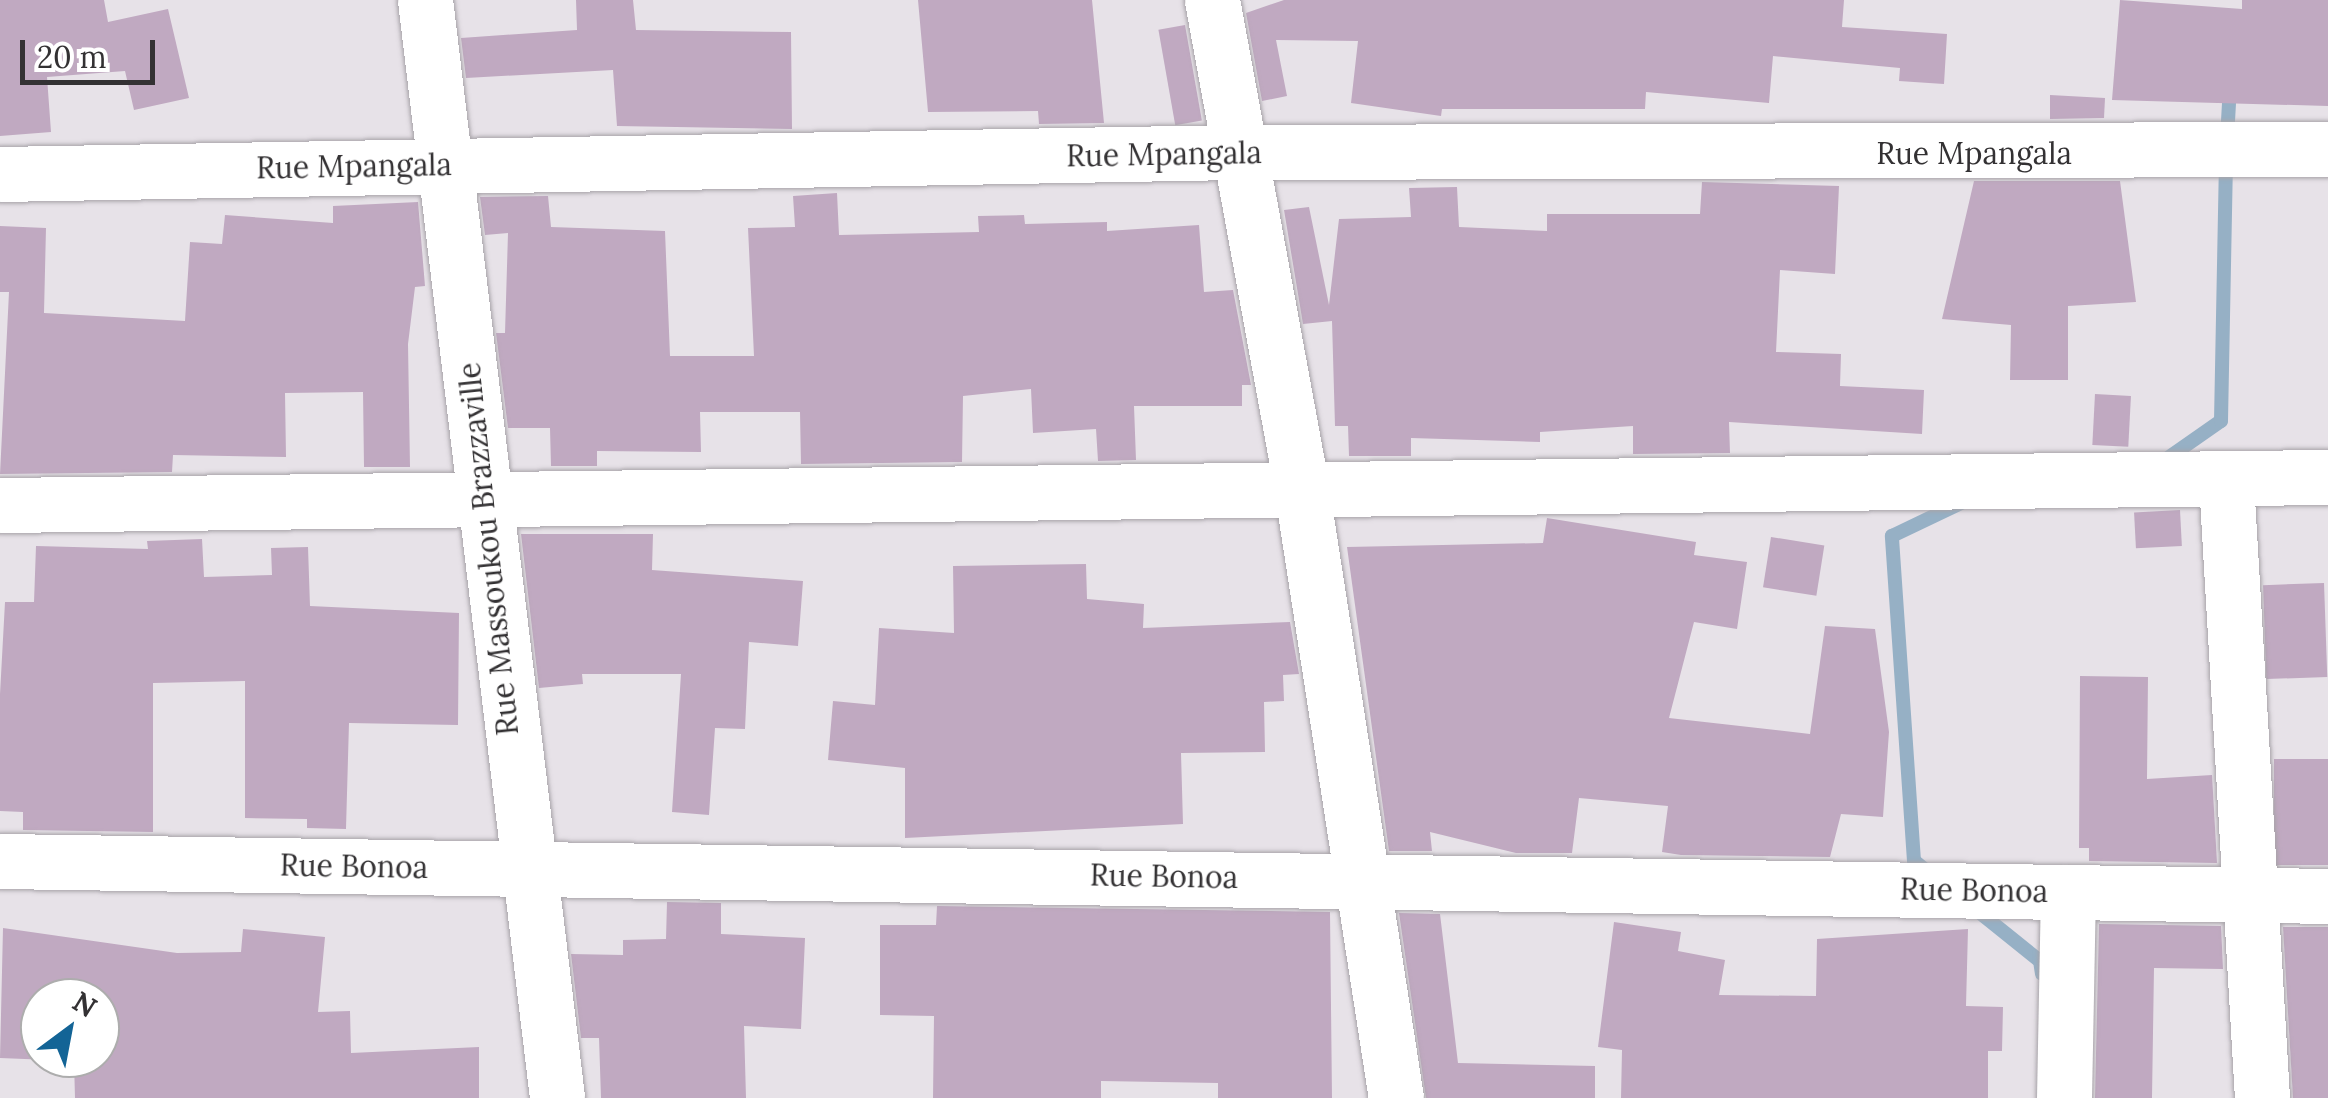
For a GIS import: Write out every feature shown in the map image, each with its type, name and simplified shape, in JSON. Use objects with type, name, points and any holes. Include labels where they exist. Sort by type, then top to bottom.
[{"type":"street","name":"Rue Massoukou Brazzaville","points":[[425,0],[524,868],[558,1098]]},
{"type":"street","points":[[1212,0],[1301,486],[1357,879],[1396,1098]]},
{"type":"street","name":"Rue Mpangala","points":[[0,174],[1241,152],[2328,149]]},
{"type":"street","points":[[0,505],[1301,486],[2226,481],[2328,477]]},
{"type":"street","points":[[2226,481],[2254,895],[2262,1098]]},
{"type":"street","name":"Rue Bonoa","points":[[0,861],[2328,896]]},
{"type":"street","points":[[2064,1098],[2068,892]]},
{"type":"building","points":[[0,0],[104,0],[108,22],[168,9],[189,98],[134,110],[125,71],[47,77],[51,132],[0,136]]},
{"type":"building","points":[[576,0],[633,0],[636,30],[791,32],[792,129],[617,126],[613,70],[466,78],[461,38],[577,30]]},
{"type":"building","points":[[918,0],[1092,0],[1104,123],[1039,124],[1038,111],[928,112]]},
{"type":"building","points":[[1284,0],[1844,0],[1842,27],[1947,34],[1944,84],[1899,81],[1900,68],[1773,56],[1769,103],[1646,92],[1645,109],[1442,109],[1441,116],[1351,103],[1358,41],[1276,40],[1287,96],[1262,101],[1246,13]]},
{"type":"building","points":[[2120,0],[2242,9],[2242,0],[2328,0],[2328,106],[2112,100]]},
{"type":"building","points":[[1185,25],[1202,121],[1175,125],[1158,30]]},
{"type":"building","points":[[2050,95],[2105,98],[2104,118],[2050,119]]},
{"type":"building","points":[[1974,181],[2120,181],[2136,302],[2068,306],[2068,380],[2010,380],[2011,325],[1942,319]]},
{"type":"building","points":[[1702,182],[1839,186],[1835,274],[1780,270],[1776,352],[1841,354],[1840,386],[1924,390],[1922,434],[1729,422],[1730,453],[1633,454],[1633,426],[1540,432],[1540,442],[1411,438],[1411,456],[1349,456],[1348,426],[1335,426],[1332,321],[1303,324],[1284,210],[1309,207],[1329,305],[1339,219],[1411,217],[1409,188],[1457,187],[1459,227],[1547,231],[1547,214],[1700,214]]},
{"type":"building","points":[[837,193],[839,235],[979,232],[978,216],[1024,215],[1025,224],[1107,222],[1107,231],[1199,225],[1204,292],[1233,290],[1251,385],[1242,385],[1242,406],[1134,406],[1136,460],[1098,461],[1096,429],[1033,433],[1031,389],[963,396],[962,462],[801,464],[800,412],[700,412],[701,452],[597,451],[597,466],[551,466],[550,428],[508,428],[496,333],[505,333],[508,233],[485,235],[480,197],[548,196],[551,227],[665,231],[670,356],[754,356],[748,228],[795,227],[793,196]]},
{"type":"building","points":[[418,202],[425,286],[415,287],[408,344],[410,467],[364,467],[363,392],[285,393],[286,457],[173,455],[172,472],[0,474],[9,292],[0,292],[0,226],[46,228],[44,313],[185,321],[190,242],[222,244],[225,215],[333,223],[333,206]]},
{"type":"building","points":[[2095,394],[2131,396],[2128,447],[2092,445]]},
{"type":"building","points":[[2180,510],[2182,546],[2136,548],[2134,512]]},
{"type":"building","points":[[1547,518],[1696,542],[1694,555],[1747,562],[1737,629],[1694,622],[1669,718],[1810,734],[1825,626],[1875,629],[1889,732],[1883,817],[1841,814],[1830,857],[1681,855],[1662,852],[1668,806],[1579,798],[1572,853],[1516,853],[1430,832],[1432,851],[1389,851],[1347,547],[1543,543]]},
{"type":"building","points":[[521,534],[653,534],[652,570],[803,581],[798,646],[749,642],[745,729],[715,728],[709,815],[672,812],[681,674],[582,674],[583,684],[539,688]]},
{"type":"building","points":[[1771,537],[1824,545],[1816,596],[1763,587]]},
{"type":"building","points":[[202,539],[204,577],[272,575],[271,548],[308,547],[310,606],[459,613],[458,725],[349,723],[346,829],[307,828],[307,819],[245,818],[245,681],[153,683],[153,832],[23,830],[23,812],[0,811],[0,694],[5,602],[34,602],[36,546],[148,549],[147,541]]},
{"type":"building","points":[[1086,564],[1087,599],[1144,604],[1143,628],[1290,622],[1299,674],[1283,675],[1284,701],[1264,702],[1265,752],[1181,753],[1183,824],[905,838],[905,768],[828,760],[833,701],[875,705],[879,628],[954,633],[953,566]]},
{"type":"building","points":[[2324,583],[2327,677],[2266,679],[2263,585]]},
{"type":"building","points":[[2080,676],[2148,677],[2147,779],[2212,775],[2217,863],[2089,861],[2089,848],[2079,848]]},
{"type":"building","points":[[2274,759],[2328,759],[2328,865],[2274,865]]},
{"type":"building","points":[[667,902],[721,903],[721,934],[805,938],[801,1029],[744,1026],[746,1098],[601,1098],[599,1038],[581,1038],[571,954],[623,955],[623,940],[666,939]]},
{"type":"building","points":[[937,906],[1330,912],[1332,1098],[1218,1098],[1218,1083],[1101,1081],[1101,1098],[933,1098],[934,1016],[880,1015],[880,925],[936,925]]},
{"type":"building","points":[[1399,913],[1440,914],[1458,1063],[1595,1066],[1595,1098],[1426,1098]]},
{"type":"building","points":[[1614,922],[1681,932],[1678,951],[1725,960],[1719,995],[1816,996],[1817,939],[1968,929],[1966,1006],[2003,1007],[2002,1051],[1988,1051],[1988,1098],[1621,1098],[1622,1050],[1598,1047]]},
{"type":"building","points":[[2099,924],[2221,926],[2223,969],[2154,968],[2152,1098],[2095,1098]]},
{"type":"building","points":[[2283,927],[2328,927],[2328,1098],[2293,1098]]},
{"type":"building","points":[[3,928],[177,953],[241,952],[243,929],[325,937],[318,1012],[350,1011],[351,1053],[479,1047],[479,1098],[75,1098],[74,1078],[120,1078],[120,978],[20,978],[20,1059],[0,1058]]},
{"type":"waterway","points":[[2227,139],[2230,86]]},
{"type":"waterway","points":[[2165,460],[2221,421],[2226,160]]},
{"type":"waterway","points":[[1929,873],[1914,861],[1892,536],[1963,502]]},
{"type":"waterway","points":[[1974,908],[2040,961],[2042,974]]}]
